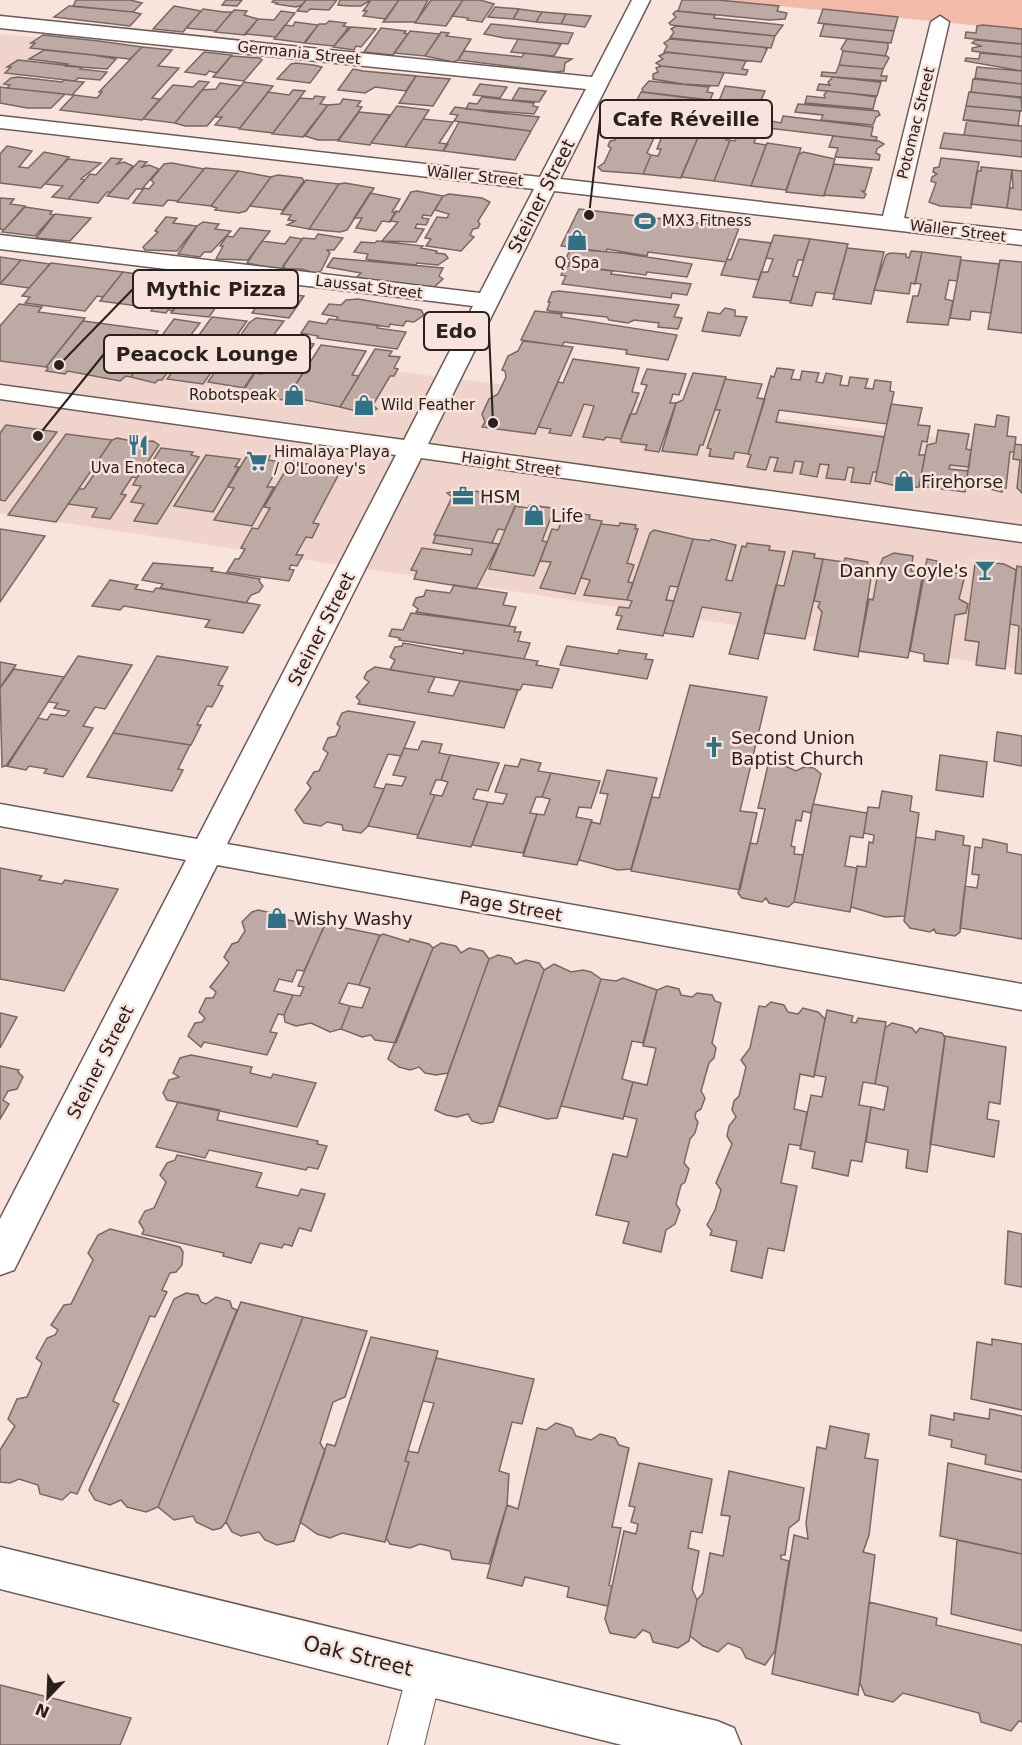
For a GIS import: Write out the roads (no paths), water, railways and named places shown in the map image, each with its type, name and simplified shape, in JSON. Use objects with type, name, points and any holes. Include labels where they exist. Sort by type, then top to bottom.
[{"type":"street","name":"Steiner Street","points":[[0,1258],[641,0]]},
{"type":"street","points":[[3,25],[26,8]]},
{"type":"street","name":"Potomac Street","points":[[892,223],[940,22]]},
{"type":"street","name":"Germania Street","points":[[3,25],[598,84]]},
{"type":"street","name":"Waller Street","points":[[0,122],[1022,238]]},
{"type":"street","name":"Laussat Street","points":[[0,242],[488,302]]},
{"type":"street","name":"Haight Street","points":[[0,392],[1022,534]]},
{"type":"street","name":"Page Street","points":[[0,815],[1022,997]]},
{"type":"street","name":"Oak Street","points":[[0,1568],[717,1745]]},
{"type":"lane","points":[[406,1745],[424,1672]]},
{"type":"place","name":"Cafe Réveille","points":[[589,215]]},
{"type":"place","name":"MX3 Fitness","points":[[645,221]]},
{"type":"place","name":"Q Spa","points":[[577,240]]},
{"type":"place","name":"Mythic Pizza","points":[[59,365]]},
{"type":"place","name":"Robotspeak","points":[[294,395]]},
{"type":"place","name":"Wild Feather","points":[[364,405]]},
{"type":"place","name":"Edo","points":[[493,423]]},
{"type":"place","name":"Peacock Lounge","points":[[38,436]]},
{"type":"place","name":"Uva Enoteca","points":[[138,445]]},
{"type":"place","name":"Himalaya Playa / O'Looney's","points":[[257,461]]},
{"type":"place","name":"Firehorse","points":[[904,481]]},
{"type":"place","name":"HSM","points":[[463,496]]},
{"type":"place","name":"Life","points":[[534,515]]},
{"type":"place","name":"Danny Coyle's","points":[[985,570]]},
{"type":"place","name":"Second Union Baptist Church","points":[[714,747]]},
{"type":"place","name":"Wishy Washy","points":[[277,918]]}]
